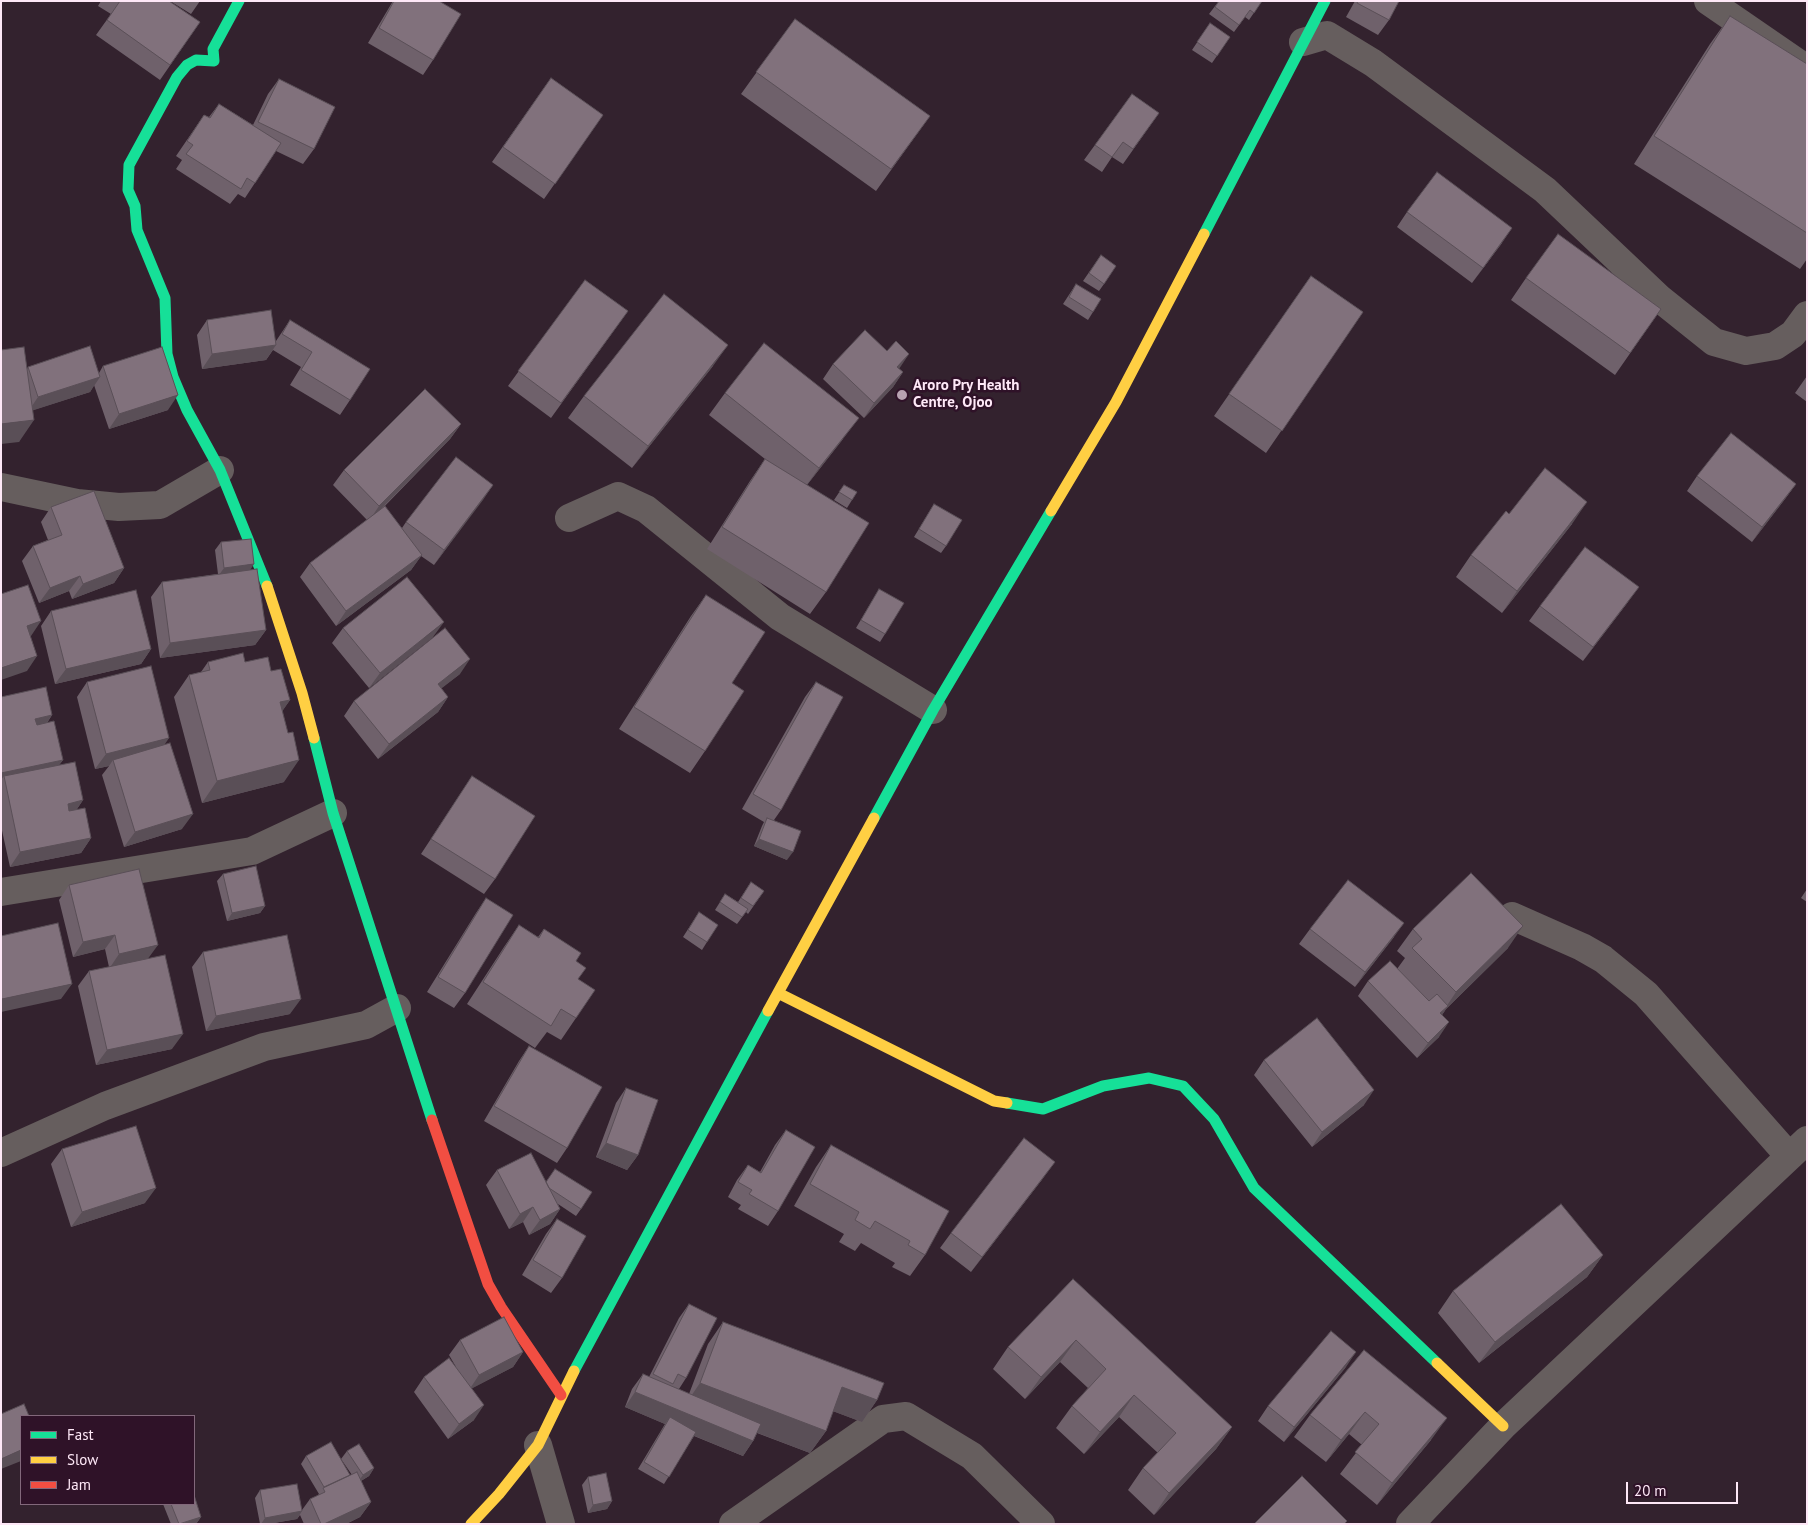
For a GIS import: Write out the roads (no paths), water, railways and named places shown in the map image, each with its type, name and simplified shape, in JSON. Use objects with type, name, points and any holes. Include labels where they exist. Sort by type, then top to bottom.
[{"type":"street","points":[[239,1],[213,49],[214,61],[196,60],[187,64],[177,77],[129,166],[128,190],[135,206],[137,230],[165,298],[167,354],[173,377],[187,410],[220,470],[248,535],[274,608],[302,693],[333,813],[456,1196],[488,1284],[500,1307],[561,1395]]},
{"type":"street","points":[[470,1524],[499,1494],[538,1445],[561,1395],[933,710],[1116,402],[1324,1]]},
{"type":"street","points":[[1708,1],[1807,69]]},
{"type":"street","points":[[1304,42],[1327,35],[1373,63],[1545,190],[1658,298],[1714,342],[1746,351],[1775,346],[1793,334],[1807,315]]},
{"type":"street","points":[[1,486],[78,503],[119,507],[160,505],[220,470]]},
{"type":"street","points":[[570,518],[618,496],[646,509],[780,617],[933,710]]},
{"type":"street","points":[[1,892],[252,851],[333,813]]},
{"type":"street","points":[[1410,1524],[1503,1426],[1798,1148],[1646,994],[1603,959],[1582,947],[1512,916]]},
{"type":"street","points":[[778,993],[994,1101],[1043,1110],[1102,1086],[1149,1078],[1184,1086],[1214,1119],[1254,1188],[1503,1426]]},
{"type":"street","points":[[1,1153],[105,1106],[264,1047],[366,1025],[397,1008]]},
{"type":"street","points":[[733,1524],[883,1419],[906,1416],[972,1456],[1040,1524]]},
{"type":"street","points":[[538,1445],[561,1524]]},
{"type":"place","name":"Aroro Pry Health Centre, Ojoo","points":[[902,395]]}]
